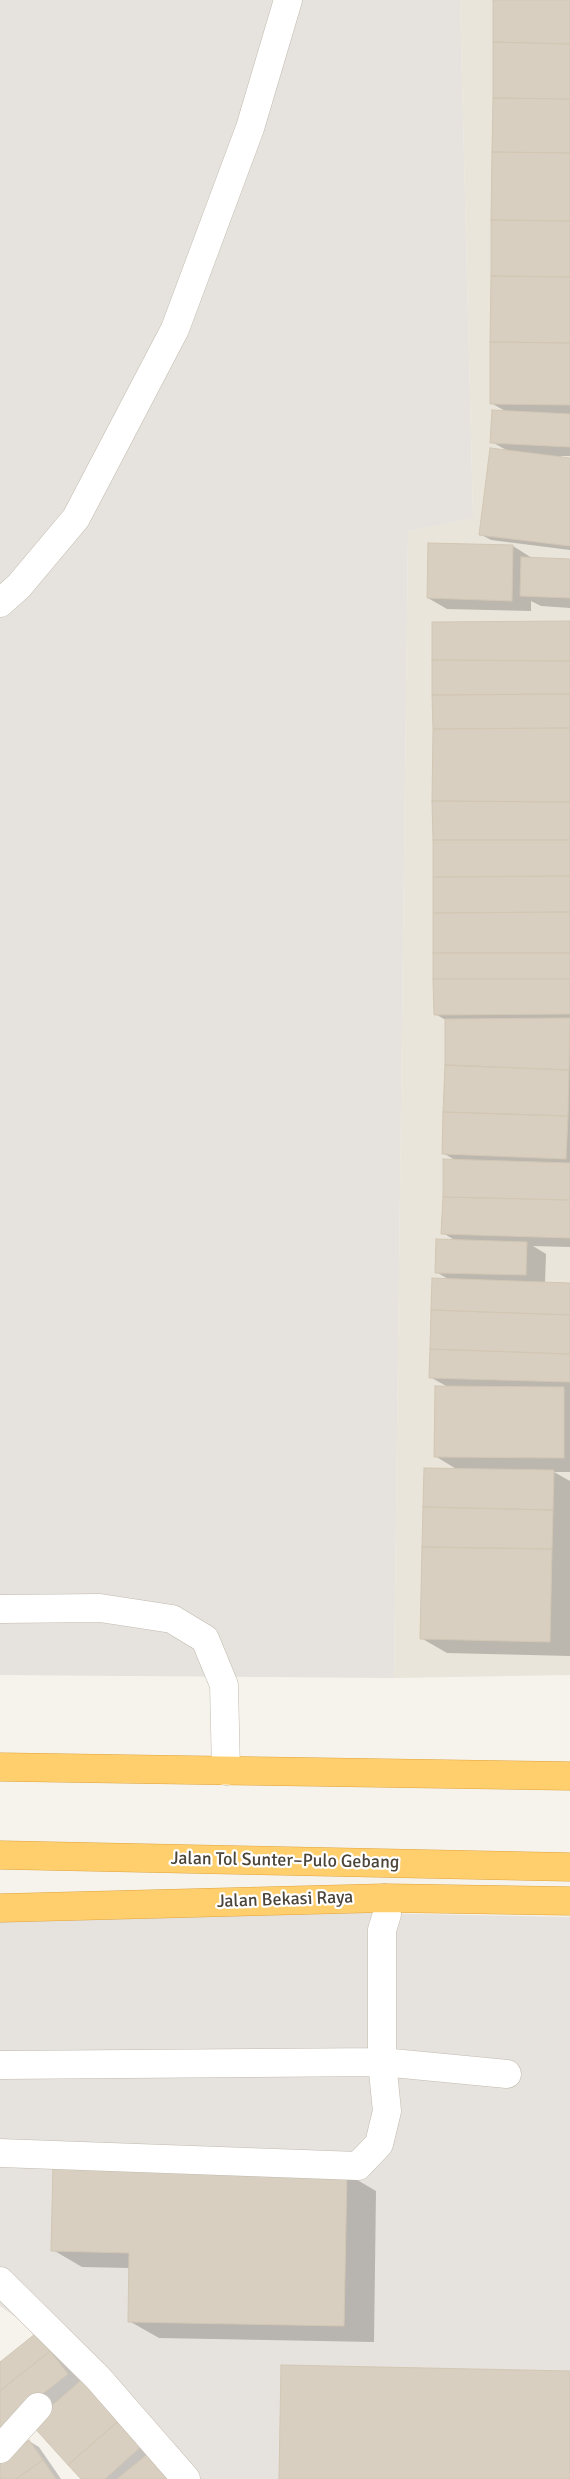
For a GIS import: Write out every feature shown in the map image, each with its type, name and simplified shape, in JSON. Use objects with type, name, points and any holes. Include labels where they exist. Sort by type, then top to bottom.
[{"type":"highway","points":[[0,1767],[570,1777]]},
{"type":"highway","points":[[0,1781],[570,1777]]},
{"type":"highway","name":"Jalan Tol Sunter–Pulo Gebang","points":[[0,1855],[570,1867]]},
{"type":"highway","name":"Jalan Bekasi Raya","points":[[0,1908],[385,1898],[570,1901]]},
{"type":"street","points":[[0,603],[19,586],[76,518],[176,329],[250,128],[288,0]]},
{"type":"street","points":[[0,1609],[100,1608],[163,1617],[172,1619],[205,1639],[224,1686],[226,1771]]},
{"type":"street","points":[[0,2153],[358,2166],[379,2144],[387,2111],[382,2062],[382,1930],[387,1914],[385,1898]]},
{"type":"street","points":[[0,2065],[382,2062],[507,2074]]},
{"type":"street","points":[[0,2281],[98,2378],[186,2479]]},
{"type":"street","points":[[0,2450],[38,2407]]},
{"type":"shaded area","points":[[0,0],[460,0],[473,518],[408,531],[394,1678],[0,1675]]},
{"type":"shaded area","points":[[460,0],[570,0],[570,1675],[394,1678],[408,531],[473,517]]},
{"type":"shaded area","points":[[0,1908],[352,1913],[353,1911],[369,1913],[570,1917],[570,2479],[173,2479],[74,2358],[0,2306]]},
{"type":"building","points":[[493,0],[570,0],[570,44],[493,42]]},
{"type":"building","points":[[493,42],[570,44],[570,99],[493,98]]},
{"type":"building","points":[[493,98],[570,99],[570,153],[492,152]]},
{"type":"building","points":[[492,152],[570,153],[570,221],[491,220]]},
{"type":"building","points":[[491,220],[570,221],[570,277],[491,276]]},
{"type":"building","points":[[491,276],[570,277],[570,343],[490,342]]},
{"type":"building","points":[[490,342],[570,343],[570,405],[490,404]]},
{"type":"building","points":[[492,410],[570,414],[570,447],[490,443]]},
{"type":"building","points":[[490,448],[570,458],[570,546],[479,535]]},
{"type":"building","points":[[428,543],[513,545],[512,601],[427,598]]},
{"type":"building","points":[[521,557],[570,559],[570,598],[520,596]]},
{"type":"building","points":[[570,621],[570,661],[432,660],[432,622]]},
{"type":"building","points":[[432,660],[570,661],[570,694],[432,695]]},
{"type":"building","points":[[570,694],[570,728],[433,729],[432,695]]},
{"type":"building","points":[[570,728],[570,802],[432,801],[433,729]]},
{"type":"building","points":[[432,801],[570,802],[570,840],[433,840]]},
{"type":"building","points":[[433,840],[570,840],[570,876],[433,877]]},
{"type":"building","points":[[570,876],[570,912],[433,913],[433,877]]},
{"type":"building","points":[[570,912],[570,953],[433,953],[433,913]]},
{"type":"building","points":[[433,953],[570,953],[570,979],[433,979]]},
{"type":"building","points":[[433,979],[570,979],[570,1014],[434,1015]]},
{"type":"building","points":[[570,1018],[569,1070],[445,1065],[445,1019]]},
{"type":"building","points":[[445,1065],[569,1070],[568,1116],[443,1112]]},
{"type":"building","points":[[443,1112],[568,1116],[566,1159],[442,1154]]},
{"type":"building","points":[[443,1159],[570,1163],[570,1200],[443,1197]]},
{"type":"building","points":[[443,1197],[570,1200],[570,1238],[441,1234]]},
{"type":"building","points":[[436,1239],[527,1242],[526,1275],[435,1273]]},
{"type":"building","points":[[432,1278],[570,1283],[570,1315],[431,1310]]},
{"type":"building","points":[[431,1310],[570,1315],[570,1354],[430,1349]]},
{"type":"building","points":[[430,1349],[570,1354],[570,1382],[429,1378]]},
{"type":"building","points":[[435,1386],[564,1387],[564,1458],[434,1457]]},
{"type":"building","points":[[424,1468],[554,1470],[553,1510],[423,1507]]},
{"type":"building","points":[[423,1507],[553,1510],[552,1549],[422,1547]]},
{"type":"building","points":[[422,1547],[552,1549],[550,1642],[420,1639]]},
{"type":"building","points":[[53,2165],[347,2172],[344,2326],[128,2322],[129,2253],[51,2251]]},
{"type":"building","points":[[35,2334],[50,2351],[0,2391],[0,2362]]},
{"type":"building","points":[[50,2351],[68,2374],[0,2427],[0,2391]]},
{"type":"building","points":[[281,2365],[570,2371],[570,2479],[279,2479]]},
{"type":"building","points":[[87,2375],[124,2416],[68,2465],[31,2424]]},
{"type":"building","points":[[124,2416],[147,2441],[105,2479],[81,2479],[68,2465]]},
{"type":"building","points":[[29,2440],[43,2460],[16,2479],[0,2479],[0,2459]]},
{"type":"building","points":[[155,2448],[173,2479],[117,2479]]},
{"type":"building","points":[[43,2460],[56,2479],[16,2479]]}]
